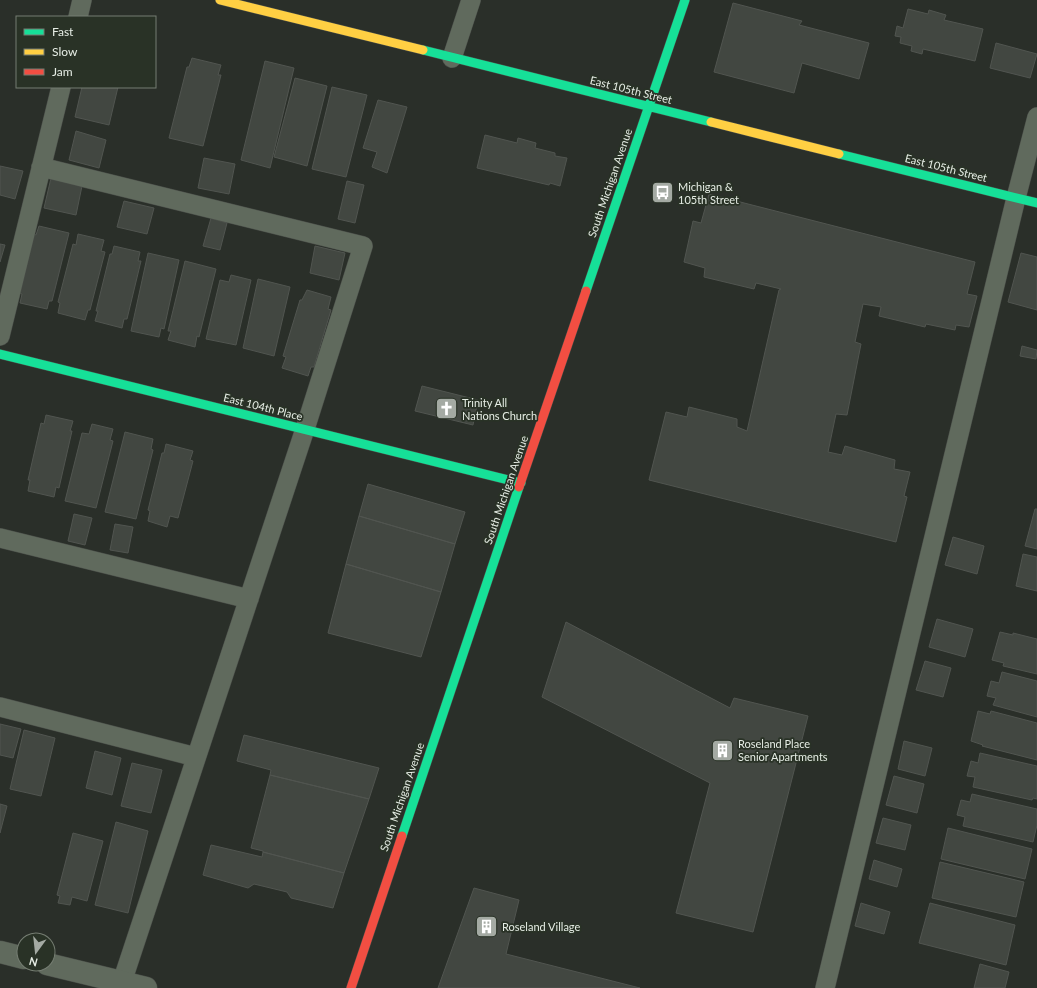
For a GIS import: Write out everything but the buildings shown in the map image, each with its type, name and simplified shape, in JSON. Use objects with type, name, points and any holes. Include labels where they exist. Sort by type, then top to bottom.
[{"type":"street","name":"East 105th Street","points":[[220,0],[265,5],[452,58],[1037,203]]},
{"type":"street","name":"South Michigan Avenue","points":[[351,988],[685,0]]},
{"type":"street","name":"East 104th Place","points":[[0,354],[521,483]]},
{"type":"street","points":[[0,952],[16,956]]},
{"type":"street","points":[[56,968],[85,981],[122,982],[146,988]]},
{"type":"lane","points":[[78,16],[82,0]]},
{"type":"lane","points":[[452,58],[471,0]]},
{"type":"lane","points":[[0,336],[61,88]]},
{"type":"lane","points":[[825,988],[1016,198],[1037,117]]},
{"type":"lane","points":[[41,167],[362,246],[305,429],[122,982]]},
{"type":"lane","points":[[0,538],[249,599]]},
{"type":"lane","points":[[0,707],[196,757]]},
{"type":"traffic: fast","points":[[586,291],[685,0]]},
{"type":"traffic: fast","points":[[423,50],[711,122]]},
{"type":"traffic: fast","points":[[839,154],[1037,203]]},
{"type":"traffic: fast","points":[[0,354],[521,483]]},
{"type":"traffic: fast","points":[[402,836],[519,487]]},
{"type":"traffic: slow","points":[[220,0],[423,50]]},
{"type":"traffic: slow","points":[[711,122],[839,154]]},
{"type":"traffic: jam","points":[[519,487],[586,291]]},
{"type":"traffic: jam","points":[[351,988],[402,836]]},
{"type":"place","name":"Michigan & 105th Street","points":[[663,193]]},
{"type":"place","name":"Trinity All Nations Church","points":[[447,409]]},
{"type":"place","name":"Roseland Place Senior Apartments","points":[[722,750]]},
{"type":"place","name":"Roseland Village","points":[[486,927]]}]
